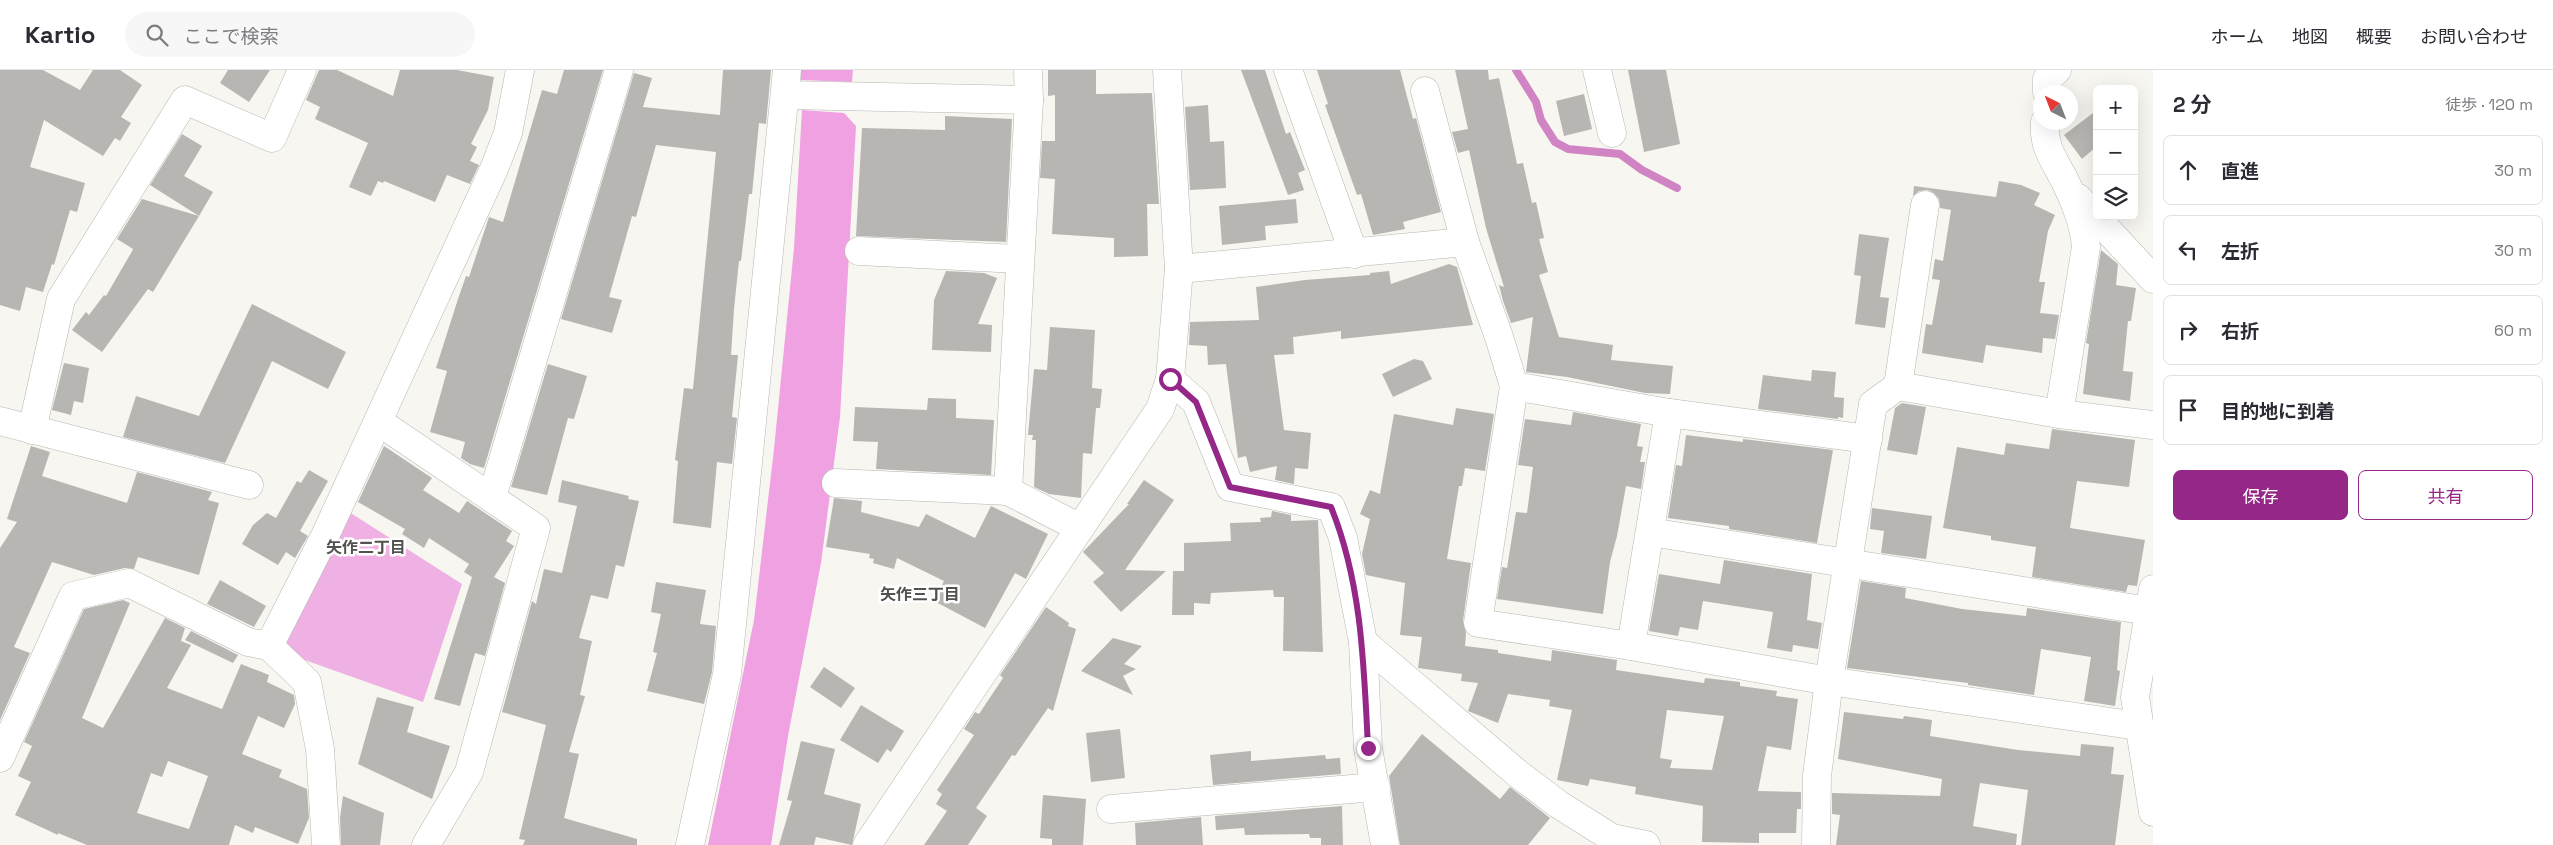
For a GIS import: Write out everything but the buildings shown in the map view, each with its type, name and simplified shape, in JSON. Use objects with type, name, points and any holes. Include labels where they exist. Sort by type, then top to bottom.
[{"type":"street","points":[[32,430],[61,299],[185,100],[272,138],[302,70]]},
{"type":"street","points":[[269,646],[325,536],[379,422],[494,169],[508,132],[520,70]]},
{"type":"street","points":[[492,497],[619,70]]},
{"type":"street","points":[[1008,491],[1029,100],[1028,70]]},
{"type":"street","points":[[868,845],[1160,409],[1170,379],[1179,269],[1167,70]]},
{"type":"street","points":[[1288,70],[1354,254]]},
{"type":"street","points":[[1597,70],[1612,133]]},
{"type":"street","points":[[2047,85],[2047,79],[2056,70]]},
{"type":"street","points":[[690,845],[727,674],[786,83],[1029,100]]},
{"type":"street","points":[[1425,91],[1465,242],[1499,337],[1514,386],[1478,623],[1631,646],[1829,681],[2138,726]]},
{"type":"street","points":[[2046,130],[2048,152],[2067,186],[2084,226],[2086,247],[2059,414]]},
{"type":"street","points":[[2067,186],[2153,279]]},
{"type":"street","points":[[1898,386],[1925,205]]},
{"type":"street","points":[[1179,269],[1354,254],[1465,242]]},
{"type":"street","points":[[859,251],[1020,259]]},
{"type":"street","points":[[1170,379],[1196,402],[1230,487],[1331,507],[1343,538],[1363,642],[1368,748],[1385,845]]},
{"type":"street","points":[[1514,386],[1669,413],[1868,439]]},
{"type":"street","points":[[1816,845],[1817,776],[1829,681],[1846,564],[1873,404],[1898,386],[2059,414],[2153,425]]},
{"type":"street","points":[[1631,646],[1669,413]]},
{"type":"street","points":[[0,421],[249,485]]},
{"type":"street","points":[[379,422],[536,528],[469,772],[426,845]]},
{"type":"street","points":[[836,482],[1008,491],[1080,528]]},
{"type":"street","points":[[1650,532],[1846,564],[2151,600],[2135,697],[2138,726],[2153,812]]},
{"type":"street","points":[[0,758],[73,596],[129,583],[248,642],[269,646],[307,682],[320,750],[326,845]]},
{"type":"street","points":[[1363,642],[1517,773],[1611,842],[1646,845]]},
{"type":"street","points":[[1111,809],[1376,787]]},
{"type":"shaded area","points":[[801,70],[853,70],[852,82],[801,80]]},
{"type":"shaded area","points":[[802,110],[844,113],[856,126],[840,417],[821,563],[788,736],[771,845],[708,845],[754,620],[774,449],[794,248]]},
{"type":"shaded area","points":[[349,512],[462,584],[423,702],[299,658],[282,643]]},
{"type":"waterway","points":[[1516,70],[1536,102],[1541,120],[1555,142],[1568,149],[1620,154],[1642,170],[1677,188]]},
{"type":"district","name":"矢作二丁目","points":[[366,547]]},
{"type":"district","name":"矢作三丁目","points":[[920,594]]},
{"type":"route","points":[[1170,379],[1196,402],[1230,487],[1331,507],[1343,538],[1363,642],[1368,748]]}]
